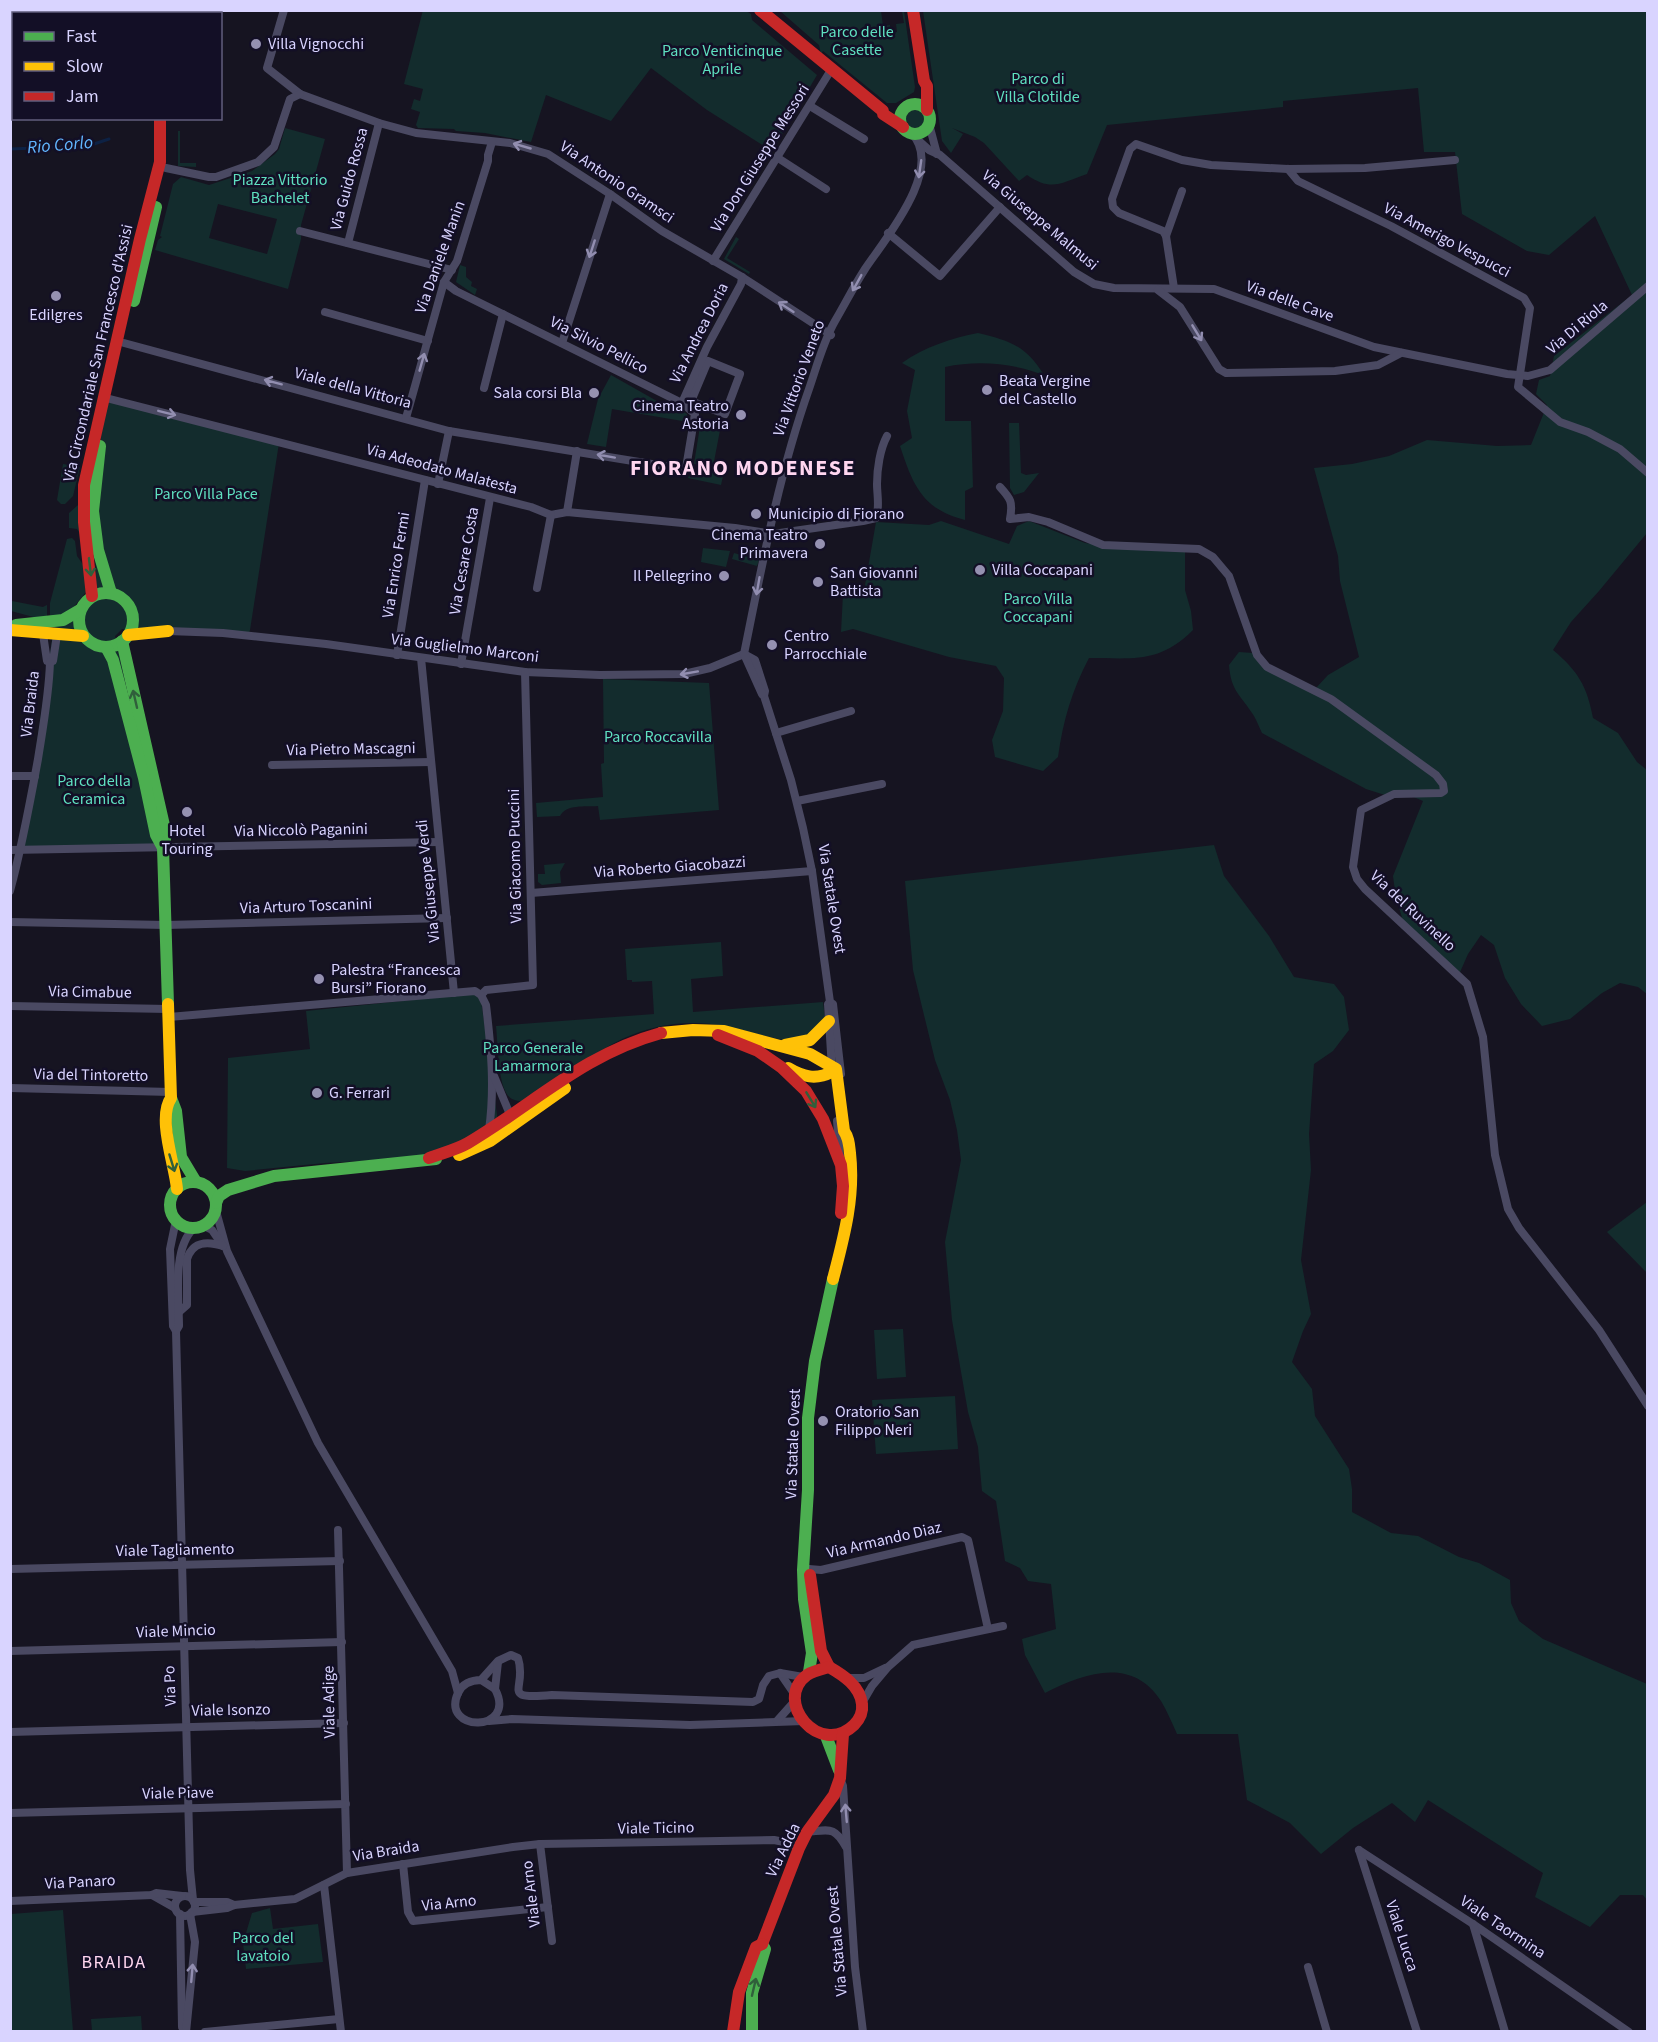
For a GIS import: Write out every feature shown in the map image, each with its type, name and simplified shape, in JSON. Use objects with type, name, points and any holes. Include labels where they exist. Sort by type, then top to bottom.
[{"type":"street","name":"Via Antonio Gramsci","points":[[284,10],[267,68],[300,94],[379,123],[416,133],[510,143],[548,154],[662,231],[742,277],[829,335]]},
{"type":"street","points":[[760,10],[883,111],[883,114],[911,134],[924,131],[929,124]]},
{"type":"street","points":[[913,10],[923,84],[927,86],[921,107]]},
{"type":"street","name":"Via Don Giuseppe Messori","points":[[713,261],[831,69]]},
{"type":"street","points":[[166,168],[208,177],[258,162],[274,147],[290,99],[300,94]]},
{"type":"street","points":[[911,134],[900,118],[901,113],[910,105],[921,107],[930,117],[929,124],[937,154]]},
{"type":"street","points":[[810,106],[864,139]]},
{"type":"street","points":[[883,111],[901,113]]},
{"type":"street","name":"Via Circondariale San Francesco d'Assisi","points":[[92,596],[84,522],[84,485],[160,162],[160,120]]},
{"type":"street","name":"Via Circondariale San Francesco d'Assisi","points":[[133,617],[126,601],[111,592],[98,550],[93,511],[101,439],[166,168],[168,120]]},
{"type":"street","name":"Via Guido Rossa","points":[[348,243],[379,123]]},
{"type":"street","name":"Via Giuseppe Malmusi","points":[[911,134],[1086,280],[1114,288],[1158,290]]},
{"type":"street","name":"Via Vittorio Veneto","points":[[744,654],[795,428],[829,335],[862,274],[915,189],[921,170],[911,134]]},
{"type":"street","name":"Via Daniele Manin","points":[[406,418],[444,282],[457,261],[492,142]]},
{"type":"street","points":[[1174,288],[1166,236],[1163,231],[1119,213],[1113,207],[1112,199],[1130,149],[1136,144],[1191,162],[1288,169],[1365,168],[1455,160]]},
{"type":"street","points":[[778,158],[826,189]]},
{"type":"street","name":"Via Amerigo Vespucci","points":[[1288,169],[1298,181],[1391,226],[1524,298],[1530,308],[1519,375]]},
{"type":"street","points":[[1166,236],[1182,191]]},
{"type":"street","points":[[562,343],[610,194]]},
{"type":"street","points":[[888,233],[940,276],[1000,207]]},
{"type":"street","points":[[300,231],[452,270]]},
{"type":"street","name":"Via Andrea Doria","points":[[682,403],[707,346],[741,284],[742,277]]},
{"type":"street","name":"Via Silvio Pellico","points":[[444,282],[456,291],[682,403]]},
{"type":"street","name":"Via Di Riola","points":[[1519,375],[1535,375],[1550,369],[1647,286]]},
{"type":"street","name":"Via delle Cave","points":[[1158,290],[1174,288],[1214,290],[1381,348]]},
{"type":"street","points":[[1174,303],[1187,288]]},
{"type":"street","points":[[1158,290],[1187,317],[1219,369],[1226,373],[1335,371],[1378,365],[1401,353]]},
{"type":"street","points":[[325,312],[428,341]]},
{"type":"street","points":[[484,388],[503,314]]},
{"type":"street","name":"Viale della Vittoria","points":[[124,343],[449,431],[685,469],[695,414],[682,403]]},
{"type":"street","points":[[1378,365],[1381,348],[1519,375],[1518,387],[1560,422],[1588,432],[1620,449],[1647,473]]},
{"type":"street","points":[[708,361],[740,374],[725,414],[702,405],[693,402],[692,397],[708,361]]},
{"type":"street","name":"Via Adeodato Malatesta","points":[[110,399],[531,507],[551,515],[567,512],[735,528],[771,534],[876,518],[878,511],[877,480],[883,444],[887,436]]},
{"type":"street","points":[[438,484],[449,431]]},
{"type":"street","points":[[567,512],[577,451]]},
{"type":"street","name":"Via Enrico Fermi","points":[[397,655],[426,480]]},
{"type":"street","name":"Via del Ruvinello","points":[[1000,486],[1010,498],[1012,509],[1010,519],[1029,517],[1048,522],[1103,544],[1199,549],[1213,557],[1229,576],[1257,656],[1267,667],[1331,699],[1436,775],[1443,784],[1444,791],[1441,793],[1394,794],[1361,810],[1353,867],[1357,879],[1365,889],[1467,984],[1483,1037],[1495,1155],[1508,1209],[1519,1228],[1599,1330],[1647,1406]]},
{"type":"street","name":"Via Cesare Costa","points":[[461,664],[490,498]]},
{"type":"street","points":[[537,588],[551,515]]},
{"type":"street","points":[[10,628],[63,621],[80,610],[92,596],[111,592]]},
{"type":"street","points":[[80,610],[78,619],[83,636],[93,644],[105,647],[125,638],[168,631]]},
{"type":"street","points":[[168,631],[133,617],[125,638],[164,824],[171,1095],[176,1105],[178,1142],[182,1159],[215,1197],[225,1248]]},
{"type":"street","points":[[10,628],[43,634],[83,636]]},
{"type":"street","name":"Via Guglielmo Marconi","points":[[168,631],[276,638],[525,672],[600,675],[684,674],[710,668],[744,654]]},
{"type":"street","name":"Via Braida","points":[[43,634],[47,661],[50,662]]},
{"type":"street","name":"Via Braida","points":[[10,891],[21,850],[35,776],[48,701],[50,662],[53,661],[57,635]]},
{"type":"street","points":[[105,647],[113,660],[144,778],[156,835],[163,848]]},
{"type":"street","name":"Via Statale Ovest","points":[[744,654],[755,660],[765,691],[764,696]]},
{"type":"street","name":"Via Statale Ovest","points":[[744,654],[764,696],[776,733],[796,801],[812,871],[830,1002],[828,1004],[829,1021],[843,1186],[842,1209],[833,1265],[835,1268]]},
{"type":"street","name":"Via Giuseppe Verdi","points":[[421,658],[454,993]]},
{"type":"street","name":"Via Giacomo Puccini","points":[[481,995],[486,990],[533,985],[525,672]]},
{"type":"street","points":[[776,733],[851,711]]},
{"type":"street","name":"Via Pietro Mascagni","points":[[272,765],[431,762]]},
{"type":"street","points":[[10,776],[35,776]]},
{"type":"street","points":[[796,801],[882,784]]},
{"type":"street","name":"Via Niccolò Paganini","points":[[10,850],[439,842]]},
{"type":"street","name":"Via Roberto Giacobazzi","points":[[531,893],[812,871]]},
{"type":"street","name":"Via Arturo Toscanini","points":[[10,922],[166,925],[447,918]]},
{"type":"street","points":[[454,993],[474,991],[481,995],[486,1005],[493,1073],[493,1104],[489,1130]]},
{"type":"street","name":"Via Cimabue","points":[[10,1006],[169,1013],[454,993]]},
{"type":"street","name":"Via Statale Ovest","points":[[806,1674],[812,1653],[804,1599],[803,1570],[809,1400],[815,1360],[835,1268],[838,1266],[851,1199],[852,1172],[833,1004],[830,1002]]},
{"type":"street","points":[[782,1045],[810,1040],[829,1021]]},
{"type":"street","points":[[476,1149],[508,1120],[590,1061],[632,1042],[660,1033],[693,1030],[724,1031],[810,1054],[834,1070]]},
{"type":"street","points":[[714,1032],[722,1038],[758,1051],[781,1067],[806,1091],[823,1119],[841,1165]]},
{"type":"street","name":"Via Statale Ovest","points":[[838,1052],[835,1055],[834,1070],[844,1131],[848,1137]]},
{"type":"street","points":[[608,1053],[552,1098],[476,1149],[451,1158],[429,1158],[202,1184],[186,1183],[173,1194],[170,1208],[176,1220],[187,1227],[212,1230],[225,1248],[318,1443],[452,1671],[458,1693],[456,1706],[463,1718],[475,1724],[513,1719],[690,1725],[804,1721]]},
{"type":"street","points":[[781,1067],[784,1066],[803,1077],[816,1078],[834,1070]]},
{"type":"street","points":[[493,1073],[508,1120]]},
{"type":"street","name":"Via del Tintoretto","points":[[10,1088],[171,1095]]},
{"type":"street","points":[[171,1095],[166,1105],[168,1150],[177,1189]]},
{"type":"street","points":[[429,1158],[466,1144],[541,1101],[552,1098]]},
{"type":"street","points":[[493,1104],[508,1120]]},
{"type":"street","points":[[176,1220],[170,1249],[173,1326],[176,1331],[179,1326],[182,1245],[199,1227],[213,1217],[219,1196],[228,1190],[270,1177]]},
{"type":"street","points":[[179,1312],[187,1305],[189,1252],[196,1245],[203,1243],[225,1248]]},
{"type":"street","name":"Via Po","points":[[176,1331],[189,1808],[188,1899]]},
{"type":"street","name":"Viale Adige","points":[[338,1530],[347,1873]]},
{"type":"street","name":"Via Armando Diaz","points":[[809,1569],[821,1570],[965,1538],[969,1544],[988,1629]]},
{"type":"street","name":"Via Statale Ovest","points":[[805,1551],[821,1651],[829,1666]]},
{"type":"street","name":"Viale Tagliamento","points":[[10,1569],[340,1561]]},
{"type":"street","points":[[780,1673],[794,1697],[797,1713],[812,1730],[832,1737],[843,1734],[853,1727],[860,1717],[862,1703],[872,1686],[888,1667],[913,1645],[1003,1626]]},
{"type":"street","name":"Viale Mincio","points":[[10,1651],[342,1642]]},
{"type":"street","points":[[481,1680],[498,1661],[510,1655],[518,1658],[520,1664],[518,1689],[523,1695],[529,1697],[552,1695],[753,1702],[761,1695],[766,1679],[774,1674],[806,1674],[817,1668],[829,1666],[855,1685],[862,1703]]},
{"type":"street","points":[[498,1661],[495,1689],[499,1705],[513,1719]]},
{"type":"street","points":[[847,1678],[864,1678],[888,1667]]},
{"type":"street","points":[[452,1671],[469,1682]]},
{"type":"street","points":[[777,1721],[794,1697],[806,1674]]},
{"type":"street","points":[[458,1693],[469,1682],[481,1680],[495,1689]]},
{"type":"street","points":[[489,1721],[499,1705]]},
{"type":"street","name":"Viale Isonzo","points":[[10,1732],[344,1723]]},
{"type":"street","name":"Via Statale Ovest","points":[[840,1776],[843,1734]]},
{"type":"street","name":"Via Statale Ovest","points":[[826,1736],[843,1786],[855,1967],[863,2031]]},
{"type":"street","name":"Via Adda","points":[[762,1944],[799,1848],[807,1832],[834,1795],[840,1776]]},
{"type":"street","name":"Viale Piave","points":[[10,1813],[346,1804]]},
{"type":"street","points":[[807,1832],[832,1831],[838,1834],[846,1848]]},
{"type":"street","name":"Viale Ticino","points":[[513,1847],[540,1844],[774,1840],[799,1848]]},
{"type":"street","name":"Viale Arno","points":[[540,1844],[552,1941]]},
{"type":"street","name":"Via Braida","points":[[178,1911],[185,1915],[234,1905],[295,1899],[347,1873],[513,1847]]},
{"type":"street","name":"Viale Taormina","points":[[1359,1850],[1473,1924],[1629,2031]]},
{"type":"street","name":"Viale Lucca","points":[[1359,1850],[1417,2031]]},
{"type":"street","name":"Via Arno","points":[[403,1864],[408,1912],[413,1921],[548,1907]]},
{"type":"street","points":[[324,1885],[340,2031]]},
{"type":"street","name":"Via Panaro","points":[[10,1901],[156,1893],[188,1899]]},
{"type":"street","points":[[152,1895],[178,1911]]},
{"type":"street","points":[[188,1899],[195,1942],[185,2031],[177,1900],[188,1899]]},
{"type":"street","name":"Via Braida","points":[[188,1899],[227,1902],[234,1905]]},
{"type":"street","points":[[1473,1924],[1505,2031]]},
{"type":"street","points":[[733,2031],[739,1992],[756,1947],[762,1944],[765,1949],[752,1993],[752,2031]]},
{"type":"street","points":[[1308,1967],[1327,2031]]},
{"type":"street","points":[[205,2031],[339,2019]]},
{"type":"green space","name":"Parco Venticinque Aprile","points":[[423,10],[746,11],[751,14],[752,20],[817,75],[772,151],[707,110],[651,68],[611,121],[546,95],[531,142],[454,129],[418,128],[416,125],[420,112],[411,109],[414,99],[420,101],[423,89],[404,84]]},
{"type":"green space","name":"Parco delle Casette","points":[[780,11],[881,11],[883,26],[890,25],[891,33],[897,32],[896,24],[904,23],[902,11],[904,11],[914,92],[896,103],[887,103],[823,51],[821,54],[819,45]]},
{"type":"green space","name":"Parco di Villa Clotilde","points":[[923,11],[1647,11],[1647,533],[1571,622],[1553,650],[1569,665],[1580,680],[1588,697],[1593,718],[1618,733],[1637,762],[1647,770],[1647,994],[1638,987],[1620,983],[1602,993],[1570,1019],[1542,1026],[1521,1004],[1505,978],[1494,945],[1481,935],[1468,954],[1457,979],[1405,927],[1396,898],[1393,876],[1423,801],[1409,795],[1388,796],[1366,789],[1262,733],[1254,716],[1234,687],[1229,665],[1239,652],[1253,653],[1274,670],[1316,688],[1328,675],[1359,657],[1340,581],[1338,556],[1314,468],[1352,464],[1389,456],[1427,440],[1497,446],[1531,445],[1547,405],[1536,394],[1539,380],[1550,376],[1554,356],[1632,295],[1595,216],[1549,255],[1527,251],[1462,214],[1455,152],[1424,152],[1418,88],[1283,101],[1283,107],[1107,125],[1087,174],[1050,185],[1027,175],[1019,181],[984,143],[975,137],[952,128],[963,134],[951,153],[942,141]]},
{"type":"green space","points":[[915,110],[921,113],[924,119],[921,125],[915,128],[909,125],[906,119],[909,113]]},
{"type":"green space","name":"Piazza Vittorio Bachelet","points":[[285,128],[325,139],[301,225],[301,239],[288,289],[155,250],[158,240],[162,237],[160,236],[173,184],[181,177],[209,185],[252,171],[279,149]],"holes":[[[218,204],[277,219],[267,254],[209,238]]]},
{"type":"green space","points":[[178,131],[180,131],[180,163],[196,163],[196,167],[178,166]]},
{"type":"green space","points":[[736,237],[739,239],[727,258],[750,272],[749,274],[724,259]]},
{"type":"green space","points":[[460,265],[466,267],[466,277],[472,282],[471,286],[477,289],[475,295],[456,282]]},
{"type":"green space","points":[[978,333],[1017,346],[1031,357],[1044,375],[995,364],[945,367],[945,421],[971,421],[973,487],[965,491],[965,520],[950,515],[929,502],[921,494],[910,472],[900,446],[912,438],[907,411],[915,370],[902,363],[939,344]]},
{"type":"green space","points":[[611,375],[671,409],[677,408],[687,414],[688,422],[612,409],[606,447],[587,444],[598,399]]},
{"type":"green space","points":[[107,401],[279,443],[250,630],[249,633],[122,629],[115,636],[162,846],[21,850],[54,626],[84,617],[96,569],[88,515]]},
{"type":"green space","points":[[701,420],[720,430],[713,467],[694,464]]},
{"type":"green space","points":[[1009,423],[1019,423],[1021,473],[1026,475],[1039,473],[1024,492],[1014,495],[1010,488]]},
{"type":"green space","points":[[63,464],[80,467],[73,496],[65,504],[61,504],[57,500]]},
{"type":"green space","points":[[692,469],[724,472],[721,485],[688,478]]},
{"type":"green space","points":[[78,505],[81,535],[77,529],[69,528],[69,513]]},
{"type":"green space","name":"Parco Villa Coccapani","points":[[941,521],[1009,544],[1017,526],[1029,521],[1085,543],[1128,549],[1185,547],[1185,590],[1193,630],[1181,641],[1156,654],[1132,658],[1089,658],[1069,706],[1058,757],[1043,771],[995,757],[992,740],[1003,711],[1004,678],[996,666],[949,657],[853,629],[841,632],[843,594],[860,596],[864,591],[876,522],[929,525]]},
{"type":"green space","points":[[72,538],[75,541],[77,556],[84,566],[86,592],[68,614],[50,617],[50,603],[67,539]]},
{"type":"green space","points":[[703,548],[730,551],[726,567],[701,562]]},
{"type":"green space","points":[[734,553],[759,560],[757,566],[732,559]]},
{"type":"green space","points":[[12,601],[43,607],[47,605],[47,618],[37,618],[11,611]]},
{"type":"green space","name":"Parco Roccavilla","points":[[603,679],[709,683],[719,810],[600,820],[598,806],[582,806],[571,808],[560,816],[537,817],[536,803],[603,797],[601,764],[604,763]]},
{"type":"green space","points":[[1214,845],[1224,876],[1269,936],[1294,977],[1334,984],[1344,997],[1349,1030],[1333,1051],[1314,1064],[1309,1134],[1311,1170],[1301,1260],[1311,1314],[1292,1362],[1312,1389],[1315,1416],[1349,1469],[1352,1512],[1391,1533],[1418,1536],[1459,1557],[1479,1563],[1510,1580],[1511,1603],[1519,1621],[1543,1639],[1647,1684],[1647,1900],[1643,1895],[1620,1895],[1590,1927],[1535,1897],[1543,1873],[1428,1800],[1415,1822],[1392,1803],[1353,1828],[1321,1854],[1290,1823],[1247,1800],[1238,1734],[1177,1734],[1161,1701],[1149,1687],[1136,1678],[1122,1673],[1091,1675],[1045,1693],[1025,1655],[1022,1639],[1056,1629],[1051,1584],[1028,1581],[1020,1568],[1005,1561],[996,1501],[982,1491],[978,1447],[968,1412],[952,1320],[945,1242],[961,1160],[950,1100],[935,1060],[913,970],[905,881]]},
{"type":"green space","points":[[565,863],[560,872],[561,883],[542,885],[538,882],[538,874],[545,874],[544,865]]},
{"type":"green space","name":"Parco Generale Lamarmora","points":[[721,942],[723,976],[691,979],[693,1012],[823,1002],[825,1018],[809,1036],[798,1040],[778,1039],[708,1024],[665,1025],[639,1032],[606,1047],[531,1101],[514,1100],[507,1094],[501,1077],[496,1026],[654,1014],[652,981],[627,980],[625,949]]},
{"type":"green space","points":[[480,993],[499,1129],[436,1157],[325,1163],[245,1171],[227,1168],[228,1058],[310,1049],[306,1011]]},
{"type":"green space","points":[[1647,1202],[1647,1273],[1607,1232]]},
{"type":"green space","points":[[903,1329],[906,1377],[877,1379],[874,1330]]},
{"type":"green space","points":[[955,1396],[958,1449],[876,1454],[872,1400]]},
{"type":"green space","name":"Parco del lavatoio","points":[[270,1908],[273,1929],[318,1924],[323,1962],[246,1969],[243,1943],[252,1913]]},
{"type":"green space","points":[[63,1910],[73,2031],[11,2031],[11,1914]]},
{"type":"green space","points":[[141,2016],[142,2031],[92,2031],[91,2019]]},
{"type":"waterway","name":"Rio Corlo","points":[[10,149],[88,146],[109,139]]},
{"type":"traffic: fast","points":[[915,104],[921,105],[929,113],[930,119],[929,125],[921,133],[915,134],[909,133],[901,125],[900,119],[901,113],[909,105],[915,104]]},
{"type":"traffic: fast","points":[[134,301],[156,207]]},
{"type":"traffic: fast","points":[[100,446],[93,511],[98,550],[111,593]]},
{"type":"traffic: fast","points":[[101,593],[111,593],[121,597],[129,605],[133,620],[129,635],[121,643],[111,647],[101,647],[91,643],[83,635],[79,625],[79,615],[83,605],[91,597],[101,593]]},
{"type":"traffic: fast","points":[[16,625],[63,620],[80,610]]},
{"type":"traffic: fast","points":[[122,641],[166,834],[163,848],[168,1004]]},
{"type":"traffic: fast","points":[[106,647],[113,660],[144,778],[156,835],[163,848]]},
{"type":"traffic: fast","points":[[171,1098],[176,1111],[181,1157],[196,1182]]},
{"type":"traffic: fast","points":[[216,1203],[219,1196],[228,1190],[274,1176],[436,1159]]},
{"type":"traffic: fast","points":[[193,1182],[209,1189],[216,1205],[209,1221],[193,1228],[177,1221],[170,1205],[177,1189],[193,1182]]},
{"type":"traffic: fast","points":[[809,1672],[812,1653],[804,1599],[803,1570],[808,1490],[808,1418],[815,1361],[833,1279]]},
{"type":"traffic: fast","points":[[826,1736],[839,1770]]},
{"type":"traffic: fast","points":[[752,2032],[752,1993],[765,1949],[762,1944]]},
{"type":"traffic: slow","points":[[10,630],[83,636]]},
{"type":"traffic: slow","points":[[128,635],[168,631]]},
{"type":"traffic: slow","points":[[168,1004],[171,1098],[167,1107],[166,1129],[177,1189]]},
{"type":"traffic: slow","points":[[785,1045],[810,1040],[829,1021]]},
{"type":"traffic: slow","points":[[661,1033],[693,1030],[724,1031],[810,1054],[836,1069],[844,1131],[848,1139],[851,1185],[845,1232],[833,1279]]},
{"type":"traffic: slow","points":[[788,1068],[799,1074],[810,1076],[832,1072]]},
{"type":"traffic: slow","points":[[459,1155],[490,1141],[565,1088]]},
{"type":"traffic: jam","points":[[760,10],[883,111],[883,114],[903,127]]},
{"type":"traffic: jam","points":[[913,10],[924,81],[927,86],[927,110]]},
{"type":"traffic: jam","points":[[92,596],[84,522],[84,485],[140,239],[160,162],[160,120]]},
{"type":"traffic: jam","points":[[429,1158],[468,1143],[583,1067],[633,1042],[661,1033]]},
{"type":"traffic: jam","points":[[718,1035],[758,1051],[781,1067],[806,1091],[823,1119],[841,1165],[843,1186],[841,1213]]},
{"type":"traffic: jam","points":[[810,1575],[821,1651],[829,1667]]},
{"type":"traffic: jam","points":[[829,1667],[854,1686],[861,1698],[862,1707],[861,1715],[854,1725],[841,1733],[827,1735],[815,1731],[805,1722],[798,1711],[795,1698],[798,1686],[807,1675],[829,1667]]},
{"type":"traffic: jam","points":[[762,1944],[799,1848],[807,1832],[834,1795],[840,1778],[843,1734]]},
{"type":"traffic: jam","points":[[733,2032],[739,1992],[756,1947],[762,1944]]},
{"type":"place","name":"Villa Vignocchi","points":[[256,44]]},
{"type":"place","name":"Edilgres","points":[[56,296]]},
{"type":"place","name":"Beata Vergine del Castello","points":[[987,390]]},
{"type":"place","name":"Sala corsi Bla","points":[[594,393]]},
{"type":"place","name":"Cinema Teatro Astoria","points":[[741,415]]},
{"type":"place","name":"Municipio di Fiorano","points":[[756,514]]},
{"type":"place","name":"Cinema Teatro Primavera","points":[[820,544]]},
{"type":"place","name":"Villa Coccapani","points":[[980,570]]},
{"type":"place","name":"Il Pellegrino","points":[[724,576]]},
{"type":"place","name":"San Giovanni Battista","points":[[818,582]]},
{"type":"place","name":"Centro Parrocchiale","points":[[772,645]]},
{"type":"place","name":"Hotel Touring","points":[[187,812]]},
{"type":"place","name":"Palestra “Francesca Bursi” Fiorano","points":[[319,979]]},
{"type":"place","name":"G. Ferrari","points":[[317,1093]]},
{"type":"place","name":"Oratorio San Filippo Neri","points":[[823,1421]]},
{"type":"district","name":"FIORANO MODENESE","points":[[743,468]]},
{"type":"district","name":"BRAIDA","points":[[114,1962]]},
{"type":"park label","name":"Parco Villa Pace","points":[[206,494]]},
{"type":"park label","name":"Parco della Ceramica","points":[[94,790]]}]
